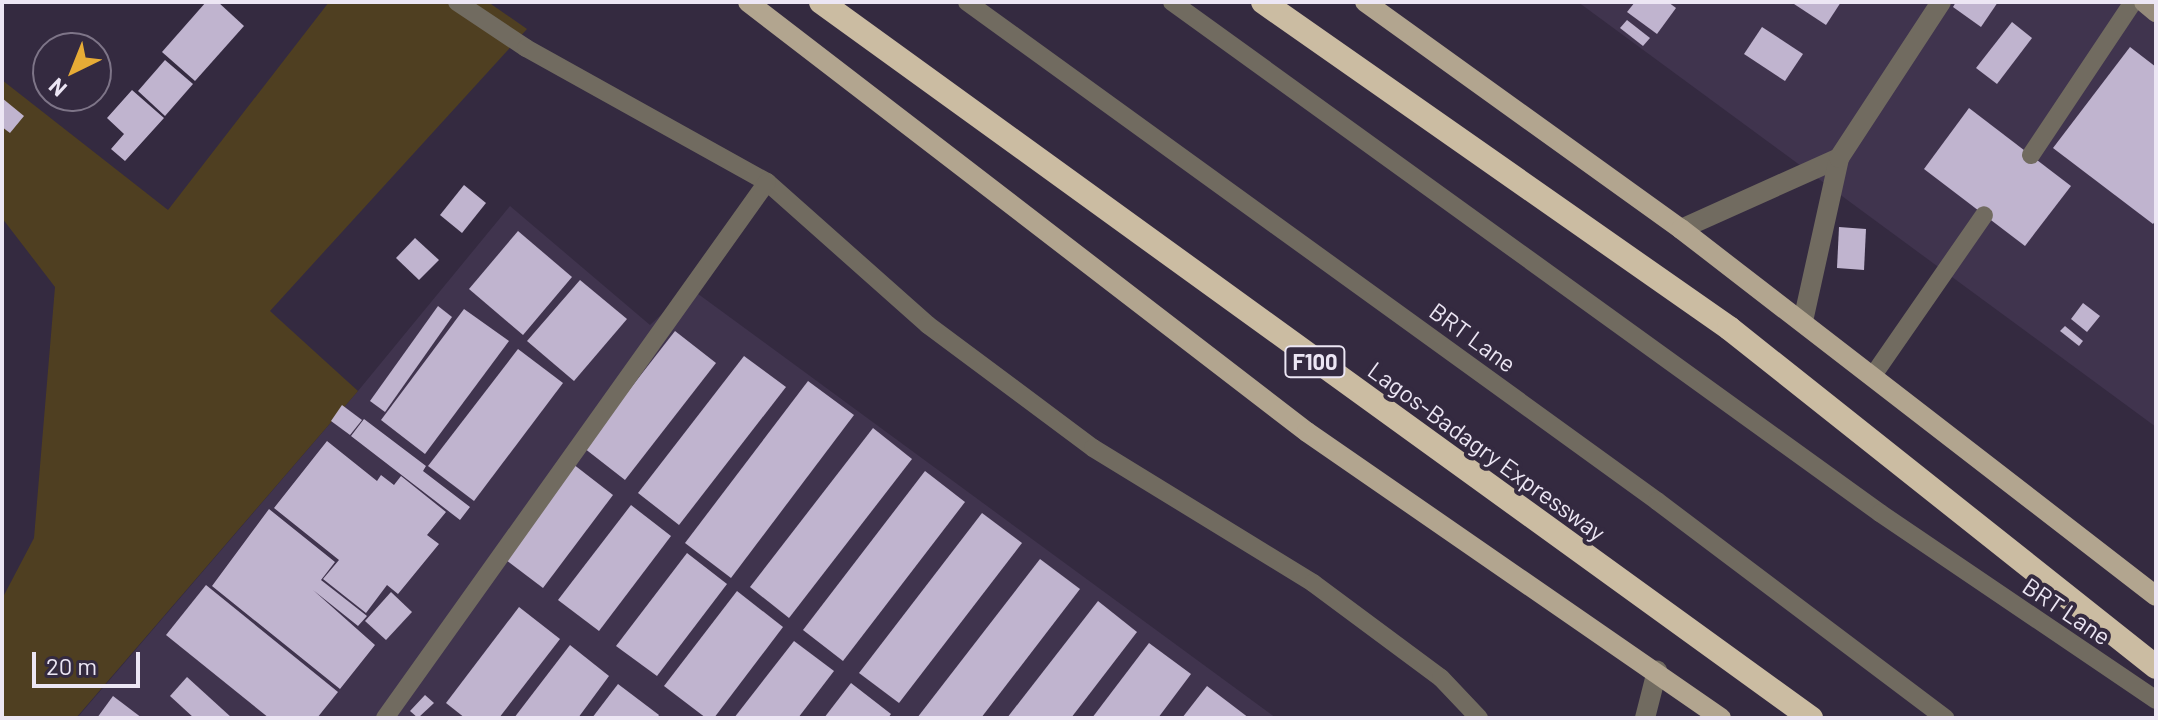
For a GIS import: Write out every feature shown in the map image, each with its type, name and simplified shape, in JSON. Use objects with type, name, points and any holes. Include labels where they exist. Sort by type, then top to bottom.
[{"type":"highway","name":"Lagos-Badagry Expressway","points":[[821,2],[1160,251],[1811,718]]},
{"type":"highway","points":[[1263,2],[1729,328],[2156,667]]},
{"type":"main road","points":[[748,2],[1307,432],[1721,718]]},
{"type":"main road","points":[[1365,2],[1681,229],[1874,374],[2156,596]]},
{"type":"main road","points":[[2144,2],[2156,12]]},
{"type":"street","points":[[1803,321],[1839,158],[1941,2]]},
{"type":"street","points":[[1681,229],[1839,158]]},
{"type":"street","points":[[1645,718],[1657,671]]},
{"type":"lane","points":[[457,2],[526,48],[767,182],[928,325],[1093,448],[1313,583],[1441,678],[1479,718]]},
{"type":"lane","name":"BRT Lane","points":[[967,2],[1657,501],[1945,718]]},
{"type":"lane","name":"BRT Lane","points":[[1172,2],[1855,495],[2156,700]]},
{"type":"lane","points":[[2031,155],[2133,2]]},
{"type":"lane","points":[[385,718],[767,182]]},
{"type":"lane","points":[[1874,374],[1984,215]]},
{"type":"shaded area","points":[[329,2],[488,2],[527,29],[270,311],[358,391],[76,718],[2,718],[2,599],[34,538],[55,287],[2,218],[2,80],[32,103],[32,112],[43,112],[168,210]]},
{"type":"shaded area","points":[[1578,2],[2156,2],[2156,427]]},
{"type":"shaded area","points":[[510,206],[650,325],[690,288],[1276,718],[77,718],[358,391]]},
{"type":"building","points":[[206,2],[218,2],[244,26],[195,81],[162,52]]},
{"type":"building","points":[[1635,2],[1668,2],[1676,8],[1657,34],[1627,12]]},
{"type":"building","points":[[1791,2],[1841,2],[1826,25]]},
{"type":"building","points":[[1956,2],[1998,2],[1981,27],[1953,7]]},
{"type":"building","points":[[1627,20],[1650,38],[1643,46],[1620,28]]},
{"type":"building","points":[[2012,22],[2032,38],[1997,84],[1976,68]]},
{"type":"building","points":[[1762,27],[1803,54],[1785,81],[1744,54]]},
{"type":"building","points":[[2130,47],[2156,67],[2156,220],[2153,224],[2053,148]]},
{"type":"building","points":[[165,60],[193,84],[165,116],[138,91]]},
{"type":"building","points":[[132,90],[164,118],[125,161],[111,149],[124,134],[107,118]]},
{"type":"building","points":[[2,98],[24,116],[10,133],[2,127]]},
{"type":"building","points":[[1969,108],[2071,186],[2025,246],[1924,169]]},
{"type":"building","points":[[464,185],[486,203],[462,233],[440,215]]},
{"type":"building","points":[[1839,227],[1866,229],[1864,270],[1837,268]]},
{"type":"building","points":[[518,231],[572,277],[523,335],[469,289]]},
{"type":"building","points":[[415,238],[439,260],[419,280],[396,258]]},
{"type":"building","points":[[580,280],[627,319],[574,381],[527,341]]},
{"type":"building","points":[[2083,303],[2100,316],[2087,332],[2071,319]]},
{"type":"building","points":[[438,306],[452,317],[385,412],[370,401]]},
{"type":"building","points":[[464,309],[509,341],[425,454],[381,420]]},
{"type":"building","points":[[2065,326],[2083,341],[2079,346],[2060,331]]},
{"type":"building","points":[[675,331],[716,363],[625,480],[584,448]]},
{"type":"building","points":[[518,349],[563,383],[474,501],[428,466]]},
{"type":"building","points":[[744,356],[786,387],[679,525],[638,493]]},
{"type":"building","points":[[808,381],[854,415],[731,578],[685,543]]},
{"type":"building","points":[[342,405],[362,420],[350,435],[331,421]]},
{"type":"building","points":[[364,419],[426,466],[423,471],[470,507],[460,520],[351,436]]},
{"type":"building","points":[[873,428],[912,459],[789,618],[750,587]]},
{"type":"building","points":[[327,441],[377,481],[381,475],[394,485],[401,476],[446,512],[427,535],[439,544],[398,594],[387,585],[366,613],[323,579],[339,560],[274,508]]},
{"type":"building","points":[[573,464],[613,495],[543,588],[502,557]]},
{"type":"building","points":[[925,471],[965,502],[843,661],[803,630]]},
{"type":"building","points":[[631,505],[671,536],[599,631],[558,600]]},
{"type":"building","points":[[269,509],[335,562],[321,580],[367,616],[358,626],[313,590],[375,645],[340,689],[212,586]]},
{"type":"building","points":[[982,513],[1022,543],[899,703],[859,673]]},
{"type":"building","points":[[687,553],[727,584],[657,676],[616,646]]},
{"type":"building","points":[[1040,559],[1080,589],[981,718],[917,718]]},
{"type":"building","points":[[206,585],[338,692],[317,718],[269,718],[166,635]]},
{"type":"building","points":[[737,591],[783,627],[714,718],[706,718],[664,686]]},
{"type":"building","points":[[391,592],[412,612],[386,640],[365,621]]},
{"type":"building","points":[[1098,601],[1137,632],[1071,718],[1007,718]]},
{"type":"building","points":[[519,607],[560,639],[499,718],[465,718],[446,703]]},
{"type":"building","points":[[794,641],[834,671],[798,718],[734,718]]},
{"type":"building","points":[[1149,643],[1191,674],[1158,718],[1092,718]]},
{"type":"building","points":[[570,645],[609,676],[578,718],[514,718]]},
{"type":"building","points":[[187,677],[232,718],[194,718],[170,696]]},
{"type":"building","points":[[851,683],[891,714],[888,718],[824,718]]},
{"type":"building","points":[[618,684],[659,715],[657,718],[592,718]]},
{"type":"building","points":[[1207,686],[1249,718],[1182,718]]},
{"type":"building","points":[[425,695],[434,703],[418,718],[410,711]]},
{"type":"building","points":[[113,696],[142,718],[97,718]]}]
